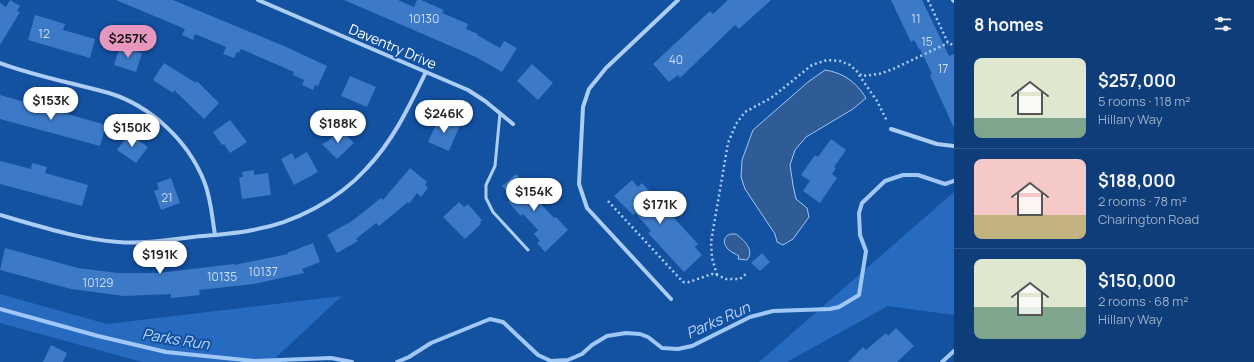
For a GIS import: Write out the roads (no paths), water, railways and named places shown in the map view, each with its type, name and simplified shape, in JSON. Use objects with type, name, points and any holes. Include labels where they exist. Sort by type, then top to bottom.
[{"type":"street","name":"Daventry Drive","points":[[258,0],[468,90],[513,124]]},
{"type":"street","points":[[671,299],[587,208],[579,184],[583,107],[589,89],[606,68],[678,0]]},
{"type":"street","points":[[0,63],[111,94],[138,105],[160,121],[180,141],[196,161],[205,183],[215,235]]},
{"type":"street","points":[[0,215],[87,238],[118,242],[144,243],[254,230],[289,220],[316,208],[343,189],[366,170],[387,145],[402,122],[426,72]]},
{"type":"street","points":[[891,129],[937,144],[954,146]]},
{"type":"lane","points":[[500,113],[495,166],[486,185],[486,198],[493,212],[528,250]]},
{"type":"waterway","name":"Parks Run","points":[[397,362],[409,357],[431,343],[490,319],[503,322],[538,355],[551,361],[568,360],[582,354],[592,345],[607,336],[626,333],[640,334],[648,337],[662,348],[678,349],[692,346],[750,317],[773,311],[830,309],[839,307],[859,295],[866,251],[860,235],[859,213],[862,203],[885,181],[903,175],[918,175],[945,184],[954,181]]},
{"type":"waterway","name":"Parks Run","points":[[0,309],[98,336],[166,352],[254,361],[331,358],[352,362]]},
{"type":"waterway","points":[[942,362],[954,351]]}]
